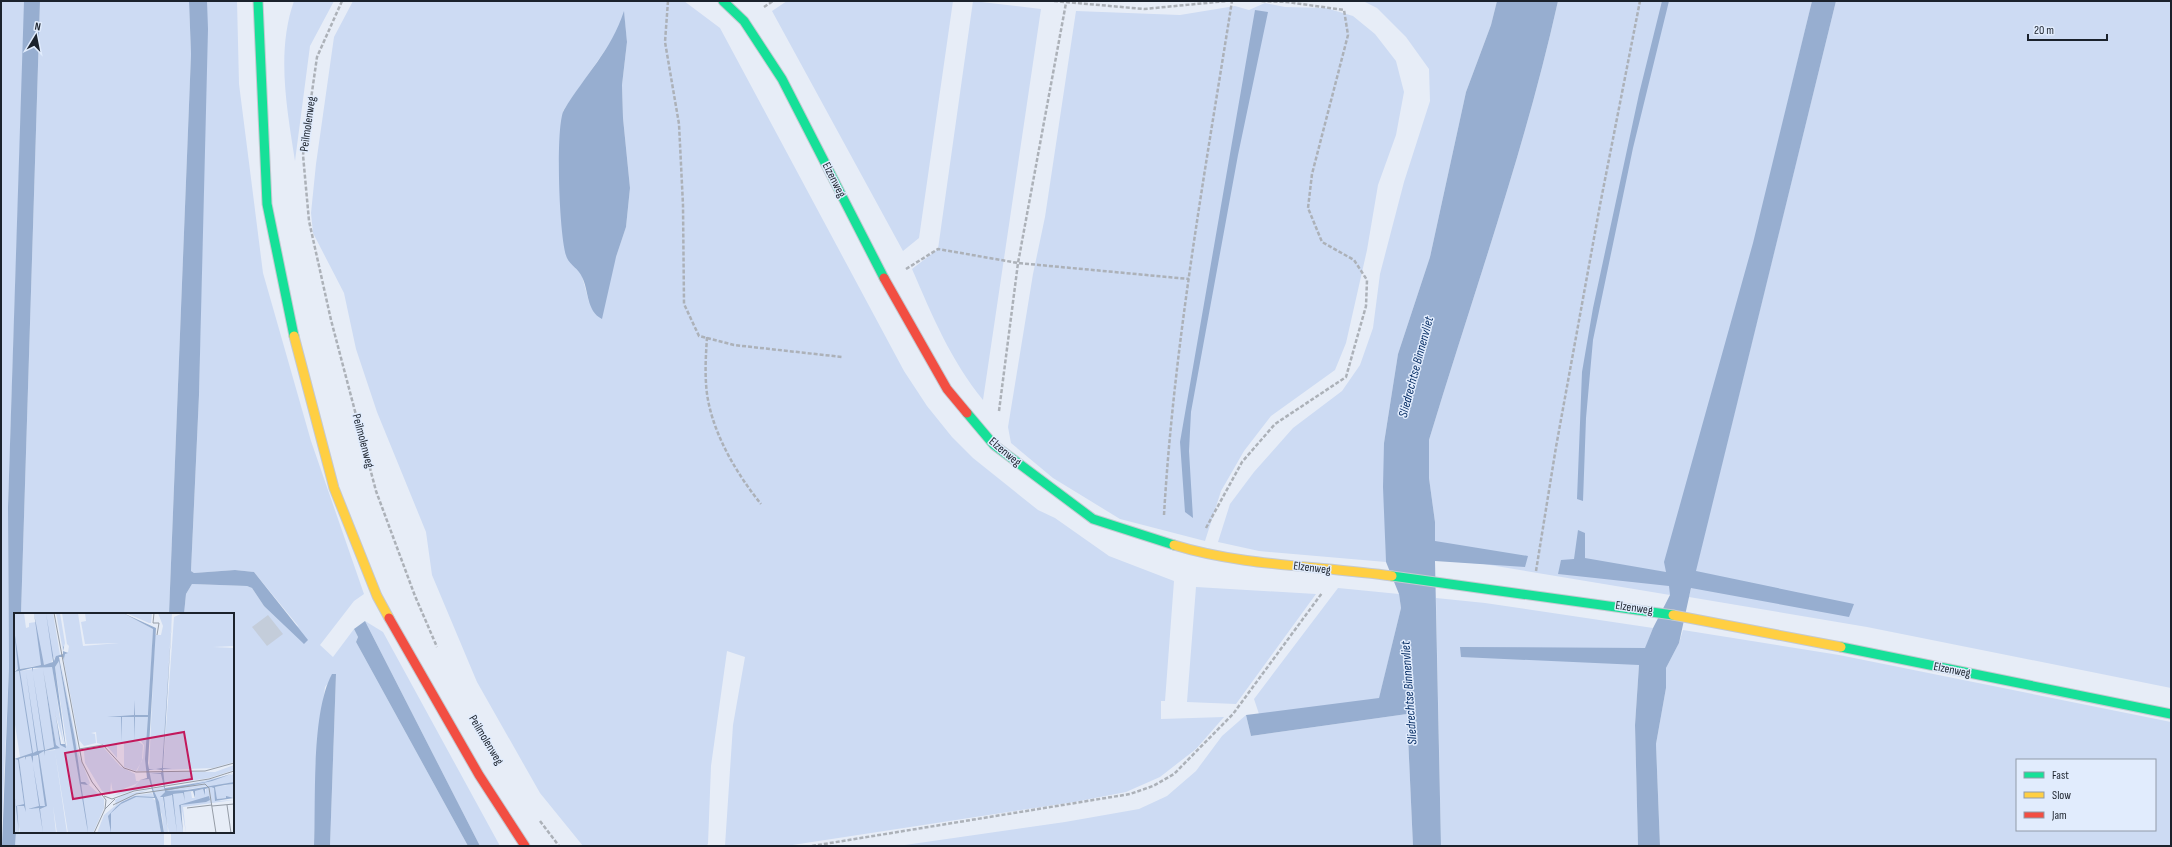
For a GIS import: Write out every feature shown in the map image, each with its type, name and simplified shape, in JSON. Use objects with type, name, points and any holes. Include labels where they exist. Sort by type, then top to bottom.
[{"type":"street","name":"Peilmolenweg","points":[[258,1],[267,204],[298,357],[334,488],[377,596],[479,775],[525,846]]},
{"type":"street","name":"Elzenweg","points":[[723,1],[744,21],[782,79],[886,282],[947,389],[994,445],[1093,519],[1193,551],[1338,571],[1377,574],[1460,587],[1641,609],[1697,618],[2171,714]]},
{"type":"path","name":"Peilmolenweg","points":[[342,1],[317,57],[303,155],[308,221],[331,320],[376,491],[415,596],[439,652]]},
{"type":"path","points":[[668,1],[665,42],[679,124],[683,206],[684,304],[699,336],[734,345],[842,357]]},
{"type":"path","points":[[1054,1],[1144,10],[1227,1]]},
{"type":"path","points":[[1162,542],[1168,440],[1175,375],[1232,1]]},
{"type":"path","points":[[1193,551],[1242,462],[1275,424],[1346,377],[1366,306],[1367,280],[1354,260],[1322,242],[1308,208],[1312,174],[1348,35],[1344,10],[1287,2],[1260,1]]},
{"type":"path","points":[[1533,596],[1558,439],[1600,205],[1640,1]]},
{"type":"path","points":[[998,414],[1018,263],[1066,2]]},
{"type":"path","points":[[886,282],[938,249],[1018,263],[1189,279]]},
{"type":"path","points":[[707,337],[706,385],[716,429],[743,481],[761,504]]},
{"type":"path","points":[[812,846],[1130,794],[1153,786],[1174,774],[1233,714],[1338,571]]},
{"type":"path","points":[[536,815],[559,846]]},
{"type":"shaded area","points":[[1,1],[24,1],[24,23],[8,507],[9,667],[1,846]]},
{"type":"shaded area","points":[[40,1],[189,1],[191,54],[169,613],[21,613]]},
{"type":"shaded area","points":[[207,1],[237,1],[239,84],[263,273],[311,441],[364,594],[354,601],[320,645],[333,657],[354,629],[358,637],[356,642],[468,846],[330,846],[336,674],[325,687],[318,737],[314,846],[171,846],[171,833],[234,833],[234,613],[184,613],[186,594],[192,584],[247,586],[252,588],[264,606],[299,627],[254,572],[235,570],[194,573],[191,571],[199,395]]},
{"type":"shaded area","points":[[294,1],[334,1],[310,46],[295,161],[286,101],[284,60],[285,40]]},
{"type":"shaded area","points":[[353,1],[684,1],[720,28],[904,371],[927,406],[952,437],[973,458],[1038,510],[1055,518],[1109,556],[1174,581],[1165,701],[1161,701],[1161,719],[1224,717],[1196,749],[1160,777],[1126,792],[1074,802],[786,846],[725,846],[733,725],[745,657],[727,651],[711,766],[708,844],[706,846],[583,846],[540,793],[477,682],[432,575],[426,532],[377,412],[356,349],[344,293],[313,233],[311,213],[316,164],[334,37]],"holes":[[[624,13],[627,42],[622,85],[623,118],[630,188],[626,227],[616,257],[589,302],[582,276],[563,111],[617,33]]]},
{"type":"shaded area","points":[[787,1],[953,1],[919,238],[903,251],[772,11]]},
{"type":"shaded area","points":[[973,1],[1041,9],[983,400],[961,370],[952,354],[912,269],[938,249]]},
{"type":"shaded area","points":[[1363,1],[1497,1],[1491,25],[1466,92],[1430,257],[1398,354],[1384,443],[1386,562],[1259,551],[1218,542],[1230,504],[1254,472],[1293,428],[1342,391],[1360,365],[1373,328],[1380,274],[1404,182],[1430,101],[1429,69],[1406,37],[1377,8]]},
{"type":"shaded area","points":[[1558,1],[1812,1],[1670,595],[1484,564],[1435,560],[1435,522],[1429,478],[1429,440],[1498,222],[1545,57]]},
{"type":"shaded area","points":[[1836,1],[2171,1],[2171,688],[1867,627],[1689,597]]},
{"type":"shaded area","points":[[1265,3],[1285,7],[1326,8],[1353,16],[1375,34],[1396,61],[1404,92],[1396,135],[1378,185],[1367,250],[1346,343],[1335,370],[1271,416],[1244,451],[1221,491],[1205,541],[1120,519],[1053,478],[1011,443],[1008,427],[1033,274],[1045,217],[1076,11],[1180,15],[1235,6],[1249,10]]},
{"type":"shaded area","points":[[1196,587],[1316,594],[1236,704],[1187,702]]},
{"type":"shaded area","points":[[1338,588],[1399,594],[1401,608],[1379,699],[1259,714],[1254,699]]},
{"type":"shaded area","points":[[1436,598],[1485,603],[1653,628],[1639,665],[1635,725],[1638,846],[1441,846]]},
{"type":"shaded area","points":[[365,621],[383,632],[500,846],[480,846]]},
{"type":"shaded area","points":[[1683,630],[1839,655],[2171,722],[2171,846],[1660,846],[1656,744],[1666,688],[1666,668],[1679,643]]},
{"type":"shaded area","points":[[1407,714],[1413,846],[898,846],[1065,822],[1139,809],[1167,796],[1196,771],[1222,736],[1246,715],[1251,736]]},
{"type":"shaded area","points":[[16,833],[164,833],[164,846],[15,846]]},
{"type":"water","points":[[24,1],[40,1],[21,613],[14,613],[15,846],[2,846],[9,667],[8,507]]},
{"type":"water","points":[[189,1],[207,1],[208,29],[199,395],[191,571],[194,573],[235,570],[254,572],[308,640],[304,644],[264,606],[252,588],[247,586],[192,584],[186,594],[184,613],[169,613],[191,54]]},
{"type":"water","name":"Sliedrechtse Binnenvliet","points":[[1497,1],[1558,1],[1545,57],[1498,222],[1429,440],[1429,478],[1435,522],[1435,541],[1528,556],[1525,567],[1435,561],[1441,846],[1413,846],[1407,714],[1251,736],[1246,715],[1379,698],[1401,608],[1399,594],[1386,562],[1383,487],[1384,443],[1398,354],[1430,257],[1466,92],[1491,25]]},
{"type":"water","points":[[1662,1],[1669,1],[1633,148],[1593,340],[1586,418],[1583,501],[1577,499],[1582,372],[1593,308],[1639,94]]},
{"type":"water","points":[[1812,1],[1836,1],[1696,571],[1854,604],[1849,617],[1691,588],[1679,643],[1666,668],[1666,688],[1656,744],[1660,846],[1638,846],[1635,725],[1639,665],[1461,657],[1460,647],[1645,648],[1653,628],[1670,595],[1669,586],[1558,574],[1561,560],[1574,559],[1578,530],[1585,533],[1585,558],[1666,572],[1664,562],[1753,243]]},
{"type":"water","points":[[1255,10],[1268,12],[1238,155],[1191,412],[1189,451],[1193,518],[1185,512],[1180,442]]},
{"type":"water","points":[[624,11],[627,42],[622,85],[623,118],[630,188],[626,227],[616,257],[602,319],[590,306],[582,277],[568,260],[564,247],[559,183],[561,120],[564,110],[572,97],[605,51],[619,25]]},
{"type":"water","points":[[365,621],[480,846],[468,846],[356,642],[358,637],[354,629]]},
{"type":"water","points":[[332,674],[336,674],[330,846],[314,846],[315,781],[318,733],[325,691]]},
{"type":"building","points":[[268,615],[283,634],[267,646],[252,627]]},
{"type":"traffic: fast","points":[[258,1],[267,204],[294,336]]},
{"type":"traffic: fast","points":[[723,1],[744,21],[782,79],[884,278]]},
{"type":"traffic: fast","points":[[967,413],[994,445],[1093,519],[1174,545]]},
{"type":"traffic: fast","points":[[1392,576],[1673,615]]},
{"type":"traffic: fast","points":[[1841,647],[2171,714]]},
{"type":"traffic: slow","points":[[294,336],[334,488],[377,596],[389,618]]},
{"type":"traffic: slow","points":[[1174,545],[1226,557],[1282,565],[1392,576]]},
{"type":"traffic: slow","points":[[1673,615],[1841,647]]},
{"type":"traffic: jam","points":[[884,278],[947,389],[967,413]]},
{"type":"traffic: jam","points":[[389,618],[479,775],[525,846]]}]
